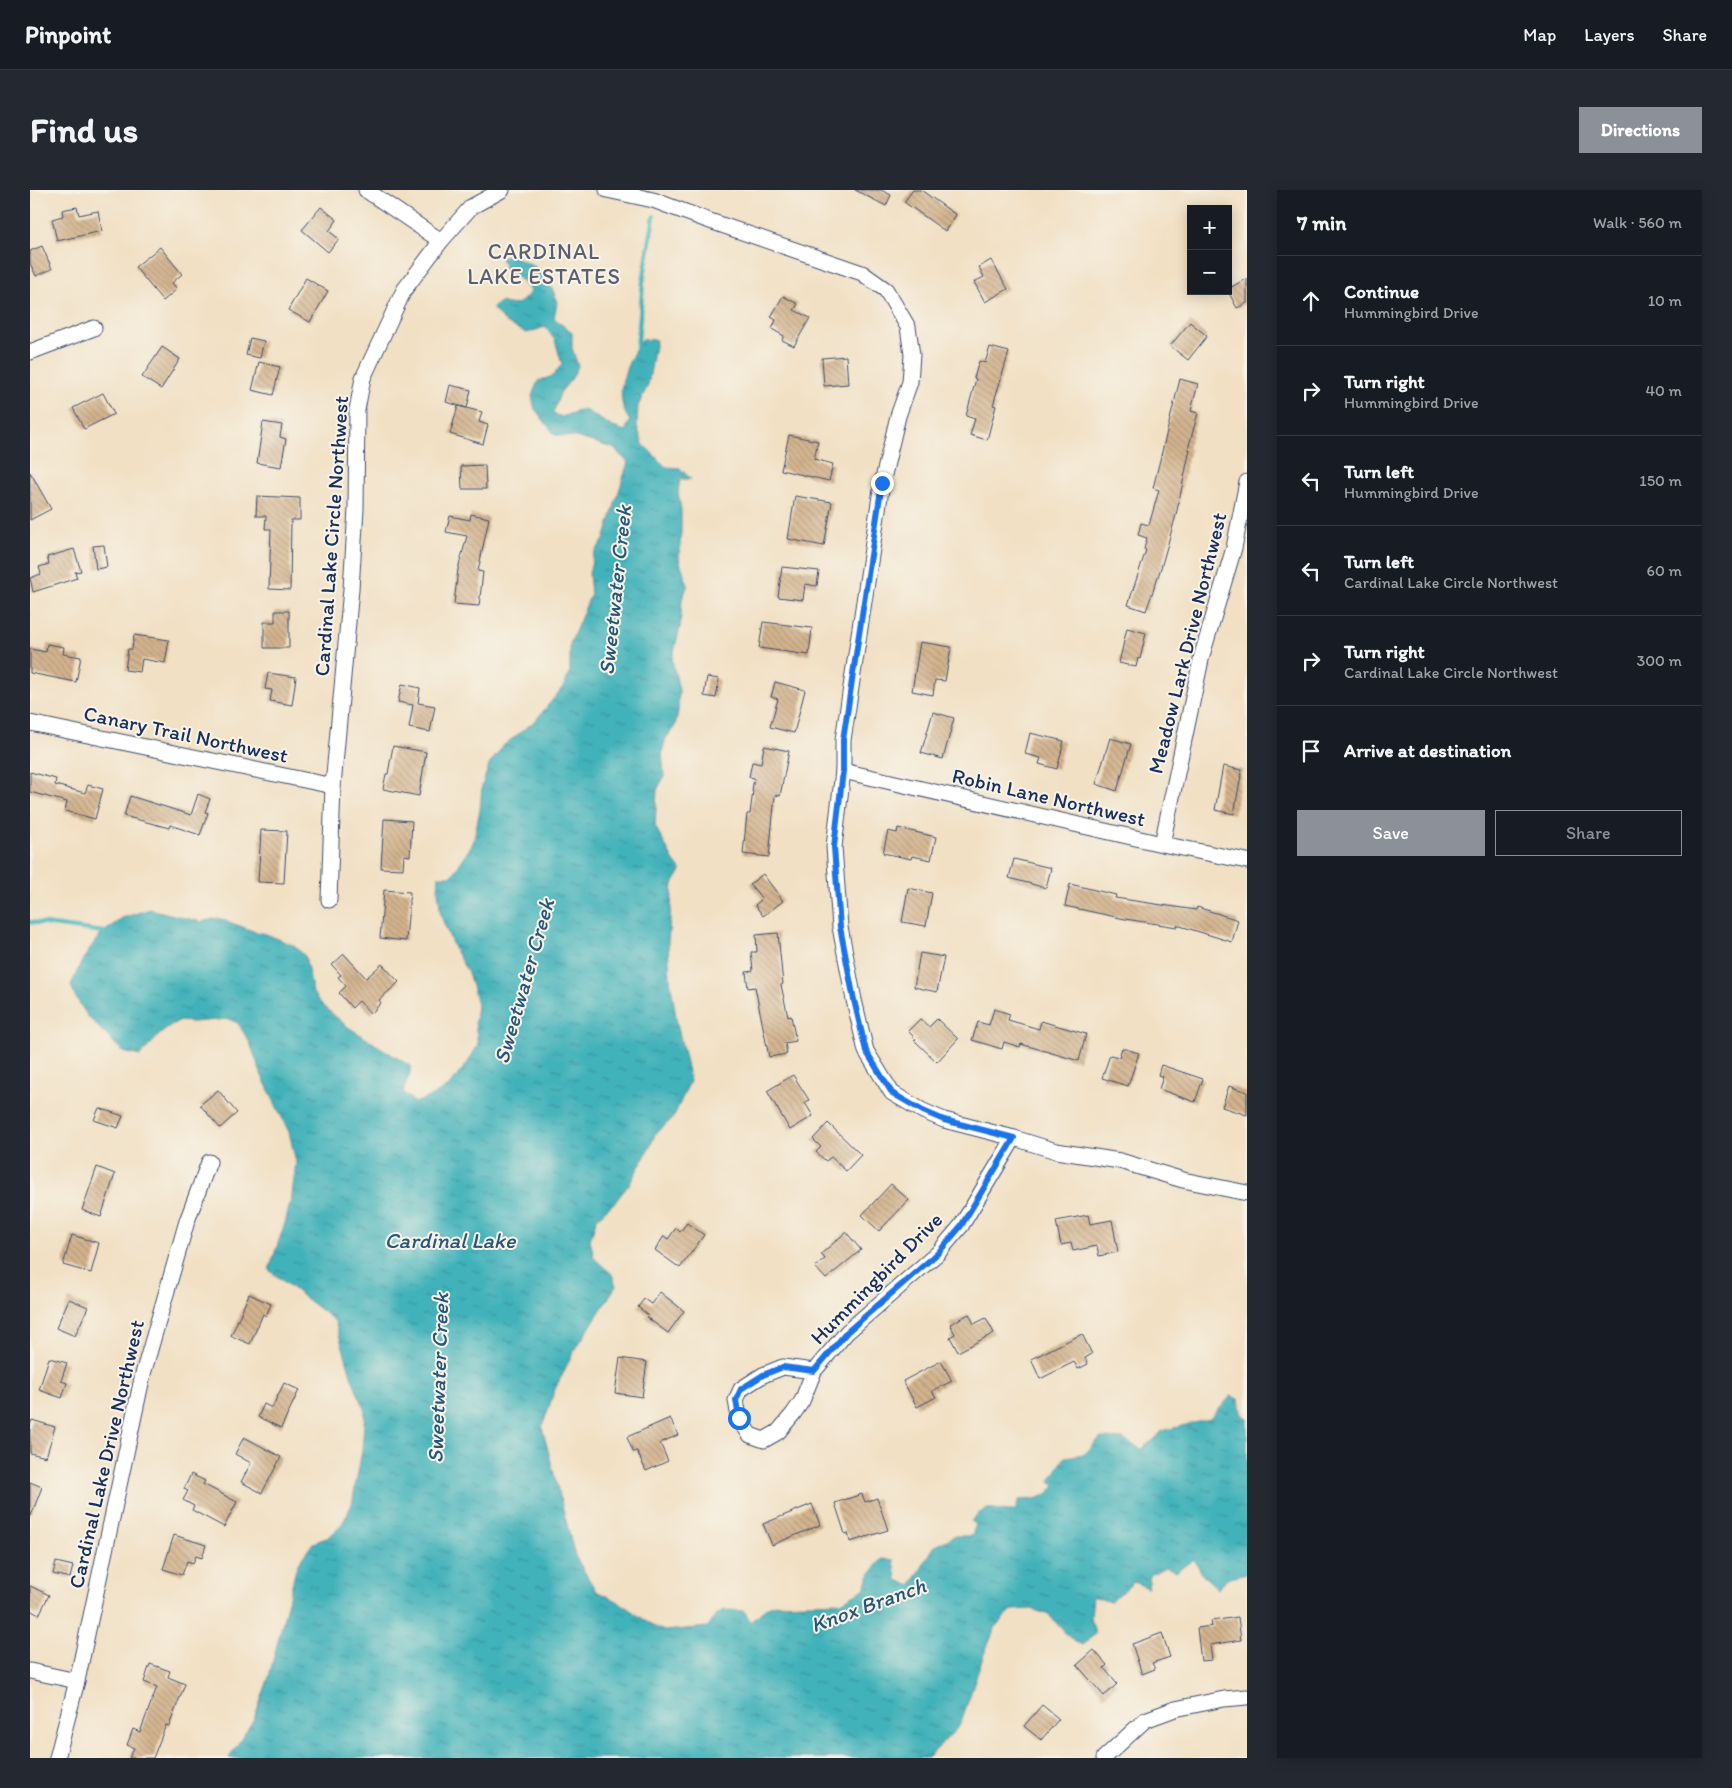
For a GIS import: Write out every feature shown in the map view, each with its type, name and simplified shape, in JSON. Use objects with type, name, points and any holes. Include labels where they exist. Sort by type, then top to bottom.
[{"type":"street","points":[[366,190],[441,240]]},
{"type":"street","name":"Cardinal Lake Circle Northwest","points":[[329,900],[333,786],[351,589],[356,509],[358,410],[363,378],[404,290],[441,240],[471,207],[502,190]]},
{"type":"street","points":[[607,190],[653,200],[862,273],[886,290],[908,327],[912,355],[910,382],[898,416],[882,483],[843,740],[843,771],[834,847],[840,927],[866,1051],[892,1093],[923,1111],[944,1120],[1056,1151],[1120,1161],[1183,1180],[1247,1193]]},
{"type":"street","points":[[30,352],[94,328]]},
{"type":"street","name":"Meadow Lark Drive Northwest","points":[[1162,844],[1202,655],[1234,548],[1247,482]]},
{"type":"street","name":"Canary Trail Northwest","points":[[30,723],[333,786]]},
{"type":"street","name":"Robin Lane Northwest","points":[[843,771],[1162,844],[1247,861]]},
{"type":"street","name":"Hummingbird Drive","points":[[814,1371],[783,1367],[763,1375],[741,1389],[736,1400],[739,1418],[750,1435],[764,1440],[778,1432],[802,1401],[814,1371],[847,1332],[938,1253],[961,1226],[1014,1138]]},
{"type":"street","name":"Cardinal Lake Drive Northwest","points":[[57,1758],[77,1681],[143,1374],[187,1221],[209,1162]]},
{"type":"street","points":[[30,1670],[77,1681]]},
{"type":"street","points":[[1104,1758],[1145,1720],[1174,1709],[1224,1699],[1247,1697]]},
{"type":"water","name":"Cardinal Lake","points":[[508,254],[531,264],[545,274],[557,303],[554,318],[572,333],[572,348],[578,366],[572,378],[560,393],[553,414],[562,417],[583,409],[613,427],[625,431],[630,421],[624,411],[622,400],[623,379],[631,358],[642,339],[656,340],[648,385],[638,406],[637,426],[643,444],[666,467],[680,468],[691,479],[680,479],[678,492],[681,510],[679,559],[688,585],[682,599],[680,627],[672,660],[679,690],[678,712],[675,726],[666,738],[662,752],[664,777],[657,790],[655,826],[681,871],[673,884],[668,942],[670,979],[677,1023],[690,1081],[673,1118],[655,1134],[630,1183],[615,1202],[597,1218],[590,1239],[594,1258],[612,1274],[616,1286],[572,1355],[555,1389],[542,1427],[575,1556],[596,1591],[617,1601],[664,1631],[708,1627],[719,1613],[726,1610],[744,1611],[751,1622],[765,1608],[776,1604],[841,1602],[864,1589],[871,1573],[882,1559],[894,1560],[897,1580],[911,1586],[934,1547],[954,1536],[972,1536],[976,1524],[971,1521],[987,1509],[1015,1511],[1019,1500],[1035,1499],[1043,1496],[1055,1486],[1050,1481],[1065,1457],[1085,1454],[1100,1438],[1122,1439],[1141,1449],[1155,1439],[1162,1431],[1210,1419],[1231,1396],[1239,1399],[1241,1413],[1247,1419],[1247,1573],[1229,1577],[1218,1589],[1203,1575],[1194,1559],[1177,1571],[1166,1567],[1150,1575],[1148,1588],[1134,1582],[1110,1602],[1093,1596],[1091,1617],[1095,1634],[1083,1645],[1073,1641],[1049,1615],[1032,1609],[1012,1610],[996,1626],[984,1654],[960,1725],[928,1758],[229,1758],[254,1719],[269,1677],[297,1565],[313,1543],[329,1537],[341,1526],[352,1504],[362,1451],[365,1411],[352,1378],[335,1321],[269,1270],[286,1220],[292,1195],[296,1162],[289,1132],[262,1076],[250,1043],[238,1023],[228,1019],[192,1022],[178,1021],[160,1034],[140,1056],[123,1052],[88,1017],[75,996],[71,985],[83,959],[99,936],[122,918],[150,909],[201,922],[218,918],[295,946],[305,956],[313,993],[323,1006],[348,1027],[410,1066],[410,1073],[403,1092],[415,1103],[448,1087],[467,1064],[478,1045],[475,1022],[477,1004],[469,975],[454,948],[441,916],[438,891],[439,876],[452,876],[473,843],[480,810],[482,786],[489,765],[503,746],[536,720],[564,686],[570,672],[570,644],[591,594],[589,574],[594,553],[604,540],[628,462],[613,448],[576,437],[555,435],[535,409],[532,396],[538,381],[553,376],[562,364],[555,340],[545,327],[527,333],[506,323],[492,308],[500,302],[518,304],[531,291],[521,280],[506,270],[501,258]]},
{"type":"building","points":[[855,190],[881,190],[891,195],[886,206]]},
{"type":"building","points":[[913,190],[921,190],[956,215],[945,231],[904,202]]},
{"type":"building","points":[[77,207],[79,215],[98,211],[102,231],[57,241],[52,219],[63,216],[62,210]]},
{"type":"building","points":[[321,207],[337,220],[329,231],[339,239],[328,252],[302,230]]},
{"type":"building","points":[[42,246],[52,269],[36,276],[30,263],[30,251]]},
{"type":"building","points":[[160,247],[182,274],[172,283],[177,289],[163,301],[135,267]]},
{"type":"building","points":[[991,260],[1008,289],[985,302],[974,282],[984,277],[979,267]]},
{"type":"building","points":[[306,278],[328,291],[310,322],[288,310]]},
{"type":"building","points":[[1247,278],[1247,303],[1237,308],[1230,295],[1232,295],[1232,287]]},
{"type":"building","points":[[783,296],[798,304],[794,310],[810,318],[794,346],[782,340],[784,336],[772,329],[776,320],[771,317]]},
{"type":"building","points":[[1190,322],[1207,336],[1188,360],[1170,346]]},
{"type":"building","points":[[250,338],[264,341],[260,358],[246,355]]},
{"type":"building","points":[[162,347],[180,359],[161,389],[142,377]]},
{"type":"building","points":[[990,347],[1009,352],[993,405],[996,406],[987,440],[970,435],[975,419],[966,416],[979,361],[985,363]]},
{"type":"building","points":[[846,356],[848,384],[824,386],[822,358]]},
{"type":"building","points":[[259,362],[280,367],[273,395],[252,390]]},
{"type":"building","points":[[1180,379],[1198,384],[1191,411],[1198,413],[1188,449],[1190,449],[1176,515],[1146,611],[1128,605],[1146,550],[1144,549],[1147,538],[1138,535],[1141,523],[1149,525],[1159,490],[1153,488]]},
{"type":"building","points":[[450,385],[471,390],[467,408],[446,402]]},
{"type":"building","points":[[103,393],[114,414],[84,429],[73,408]]},
{"type":"building","points":[[458,406],[482,412],[479,422],[488,425],[483,444],[450,434]]},
{"type":"building","points":[[263,422],[282,425],[280,437],[286,439],[281,467],[257,463]]},
{"type":"building","points":[[789,435],[818,441],[814,459],[833,464],[829,481],[781,470]]},
{"type":"building","points":[[485,465],[486,489],[462,489],[461,466]]},
{"type":"building","points":[[30,472],[51,509],[30,520]]},
{"type":"building","points":[[257,496],[300,498],[300,520],[291,520],[290,590],[269,589],[271,529],[265,529],[266,516],[256,516]]},
{"type":"building","points":[[795,496],[832,502],[824,546],[788,539]]},
{"type":"building","points":[[471,514],[489,518],[478,571],[483,572],[479,606],[454,604],[458,569],[467,536],[446,532],[450,516],[470,520]]},
{"type":"building","points":[[104,545],[107,567],[96,569],[93,546]]},
{"type":"building","points":[[74,549],[81,571],[75,572],[77,578],[33,592],[30,578],[41,574],[39,567],[49,564],[47,557]]},
{"type":"building","points":[[782,567],[819,571],[817,586],[805,584],[803,600],[778,597]]},
{"type":"building","points":[[275,611],[289,611],[289,648],[264,648],[264,622],[275,622]]},
{"type":"building","points":[[763,622],[812,628],[809,655],[759,648]]},
{"type":"building","points":[[1127,628],[1146,633],[1140,659],[1138,658],[1136,667],[1119,663]]},
{"type":"building","points":[[134,635],[169,640],[165,663],[142,659],[140,672],[125,670],[128,649],[132,649]]},
{"type":"building","points":[[920,642],[951,647],[945,681],[935,680],[933,695],[912,691]]},
{"type":"building","points":[[47,644],[64,647],[63,654],[81,657],[76,682],[30,673],[30,649],[46,652]]},
{"type":"building","points":[[268,673],[296,677],[292,705],[270,701],[272,690],[265,689]]},
{"type":"building","points":[[707,677],[719,679],[716,698],[704,696]]},
{"type":"building","points":[[775,682],[805,690],[794,733],[770,727],[778,699],[771,697]]},
{"type":"building","points":[[402,684],[420,688],[418,703],[435,706],[430,732],[409,728],[413,705],[398,702]]},
{"type":"building","points":[[933,712],[954,718],[943,759],[921,753]]},
{"type":"building","points":[[1030,733],[1064,741],[1057,769],[1039,764],[1041,758],[1025,754]]},
{"type":"building","points":[[1110,738],[1131,744],[1117,791],[1096,784]]},
{"type":"building","points":[[393,746],[426,752],[419,796],[383,789]]},
{"type":"building","points":[[764,746],[789,751],[780,796],[775,795],[769,857],[743,854],[747,814],[750,814],[753,791],[754,778],[749,777],[752,762],[761,764]]},
{"type":"building","points":[[1223,766],[1242,770],[1234,814],[1215,810]]},
{"type":"building","points":[[30,772],[56,779],[55,785],[85,793],[88,785],[103,789],[95,819],[65,811],[67,802],[30,792]]},
{"type":"building","points":[[198,794],[210,799],[205,812],[208,813],[200,835],[170,825],[169,828],[124,816],[130,796],[191,815]]},
{"type":"building","points":[[384,819],[412,821],[410,856],[404,855],[403,869],[381,868]]},
{"type":"building","points":[[898,828],[936,837],[931,860],[912,856],[911,859],[883,853],[888,831],[897,833]]},
{"type":"building","points":[[261,830],[287,831],[284,883],[258,882]]},
{"type":"building","points":[[1014,859],[1051,868],[1046,888],[1009,878]]},
{"type":"building","points":[[763,874],[783,901],[763,916],[755,905],[762,899],[750,884]]},
{"type":"building","points":[[1070,884],[1116,895],[1115,898],[1196,910],[1197,907],[1238,920],[1232,942],[1177,925],[1177,927],[1125,919],[1065,906]]},
{"type":"building","points":[[908,888],[932,893],[926,926],[902,922]]},
{"type":"building","points":[[384,890],[410,892],[406,941],[380,938]]},
{"type":"building","points":[[778,933],[783,984],[781,985],[788,1017],[791,1016],[796,1041],[785,1043],[787,1054],[769,1057],[755,987],[748,988],[746,972],[753,971],[751,952],[757,952],[756,935]]},
{"type":"building","points":[[920,953],[944,957],[937,992],[914,987]]},
{"type":"building","points":[[344,954],[366,978],[382,964],[399,982],[379,1000],[381,1003],[371,1014],[359,1001],[352,1008],[339,993],[346,986],[338,977],[341,975],[332,965]]},
{"type":"building","points":[[994,1009],[1010,1014],[1008,1020],[1039,1029],[1041,1021],[1086,1034],[1079,1061],[1021,1044],[1020,1047],[1004,1042],[1002,1049],[972,1040],[978,1022],[989,1025]]},
{"type":"building","points":[[920,1019],[929,1027],[937,1019],[958,1039],[937,1062],[914,1040],[916,1039],[908,1031]]},
{"type":"building","points":[[1122,1048],[1139,1053],[1128,1086],[1102,1078],[1110,1055],[1119,1057]]},
{"type":"building","points":[[1161,1065],[1203,1079],[1195,1102],[1159,1089],[1163,1077],[1158,1075]]},
{"type":"building","points":[[793,1075],[809,1100],[805,1103],[813,1116],[790,1130],[767,1091]]},
{"type":"building","points":[[1229,1086],[1247,1092],[1247,1115],[1222,1107]]},
{"type":"building","points":[[218,1090],[237,1113],[220,1128],[200,1105]]},
{"type":"building","points":[[99,1108],[123,1116],[118,1128],[94,1120]]},
{"type":"building","points":[[828,1123],[861,1155],[846,1171],[831,1157],[826,1161],[816,1152],[821,1147],[813,1139]]},
{"type":"building","points":[[97,1167],[115,1174],[101,1217],[82,1210]]},
{"type":"building","points":[[891,1184],[909,1200],[879,1231],[862,1215]]},
{"type":"building","points":[[1088,1215],[1090,1224],[1112,1220],[1118,1252],[1099,1256],[1097,1246],[1073,1251],[1071,1243],[1061,1245],[1056,1221]]},
{"type":"building","points":[[687,1223],[704,1235],[680,1268],[655,1250],[664,1236],[668,1239],[676,1228],[680,1232]]},
{"type":"building","points":[[846,1232],[861,1250],[826,1279],[815,1267],[825,1259],[821,1254]]},
{"type":"building","points":[[72,1235],[99,1243],[91,1273],[63,1265]]},
{"type":"building","points":[[660,1292],[684,1311],[668,1333],[646,1317],[648,1315],[638,1307],[644,1299],[651,1304]]},
{"type":"building","points":[[249,1294],[271,1304],[266,1316],[263,1314],[250,1344],[231,1336]]},
{"type":"building","points":[[69,1299],[88,1307],[75,1336],[56,1328]]},
{"type":"building","points":[[969,1314],[974,1324],[986,1318],[994,1333],[958,1352],[950,1337],[955,1334],[950,1324]]},
{"type":"building","points":[[1082,1334],[1092,1354],[1085,1358],[1088,1364],[1078,1369],[1074,1362],[1040,1379],[1031,1359]]},
{"type":"building","points":[[49,1358],[67,1363],[61,1381],[67,1383],[62,1398],[39,1390]]},
{"type":"building","points":[[620,1358],[647,1362],[642,1397],[615,1393]]},
{"type":"building","points":[[941,1361],[952,1381],[932,1391],[936,1397],[917,1407],[903,1381]]},
{"type":"building","points":[[284,1383],[299,1390],[281,1428],[258,1417],[264,1404],[272,1408]]},
{"type":"building","points":[[670,1418],[678,1435],[660,1443],[668,1461],[646,1471],[637,1451],[633,1452],[627,1437]]},
{"type":"building","points":[[32,1420],[55,1427],[46,1457],[30,1453],[30,1426]]},
{"type":"building","points":[[244,1437],[281,1457],[262,1493],[241,1482],[251,1463],[235,1454]]},
{"type":"building","points":[[191,1474],[205,1481],[203,1484],[237,1502],[224,1527],[192,1510],[194,1506],[183,1500],[188,1491],[184,1489]]},
{"type":"building","points":[[30,1482],[42,1487],[31,1516],[30,1516]]},
{"type":"building","points":[[862,1494],[865,1502],[877,1498],[888,1530],[850,1542],[848,1533],[845,1534],[835,1503]]},
{"type":"building","points":[[812,1504],[820,1525],[772,1545],[763,1524]]},
{"type":"building","points":[[174,1535],[206,1545],[202,1558],[196,1556],[193,1563],[187,1561],[182,1575],[163,1569]]},
{"type":"building","points":[[56,1562],[73,1566],[70,1578],[53,1574]]},
{"type":"building","points":[[30,1586],[49,1595],[39,1615],[30,1610]]},
{"type":"building","points":[[1238,1617],[1241,1640],[1210,1645],[1212,1660],[1201,1661],[1197,1628],[1212,1626],[1211,1621]]},
{"type":"building","points":[[1162,1633],[1170,1657],[1152,1663],[1155,1669],[1142,1674],[1132,1644]]},
{"type":"building","points":[[1094,1650],[1107,1665],[1104,1668],[1117,1684],[1104,1696],[1077,1665]]},
{"type":"building","points":[[150,1664],[170,1671],[168,1677],[185,1684],[169,1726],[166,1725],[153,1758],[129,1758],[134,1748],[127,1745],[133,1729],[140,1732],[157,1687],[144,1682]]},
{"type":"building","points":[[1042,1705],[1059,1719],[1041,1740],[1024,1726]]},
{"type":"waterway","name":"Sweetwater Creek","points":[[637,351],[643,282],[654,216]]},
{"type":"waterway","points":[[30,922],[104,932]]},
{"type":"district","name":"CARDINAL LAKE ESTATES","points":[[544,264]]},
{"type":"route","points":[[739,1418],[736,1400],[741,1389],[763,1375],[783,1367],[814,1371],[847,1332],[938,1253],[961,1226],[1014,1138],[944,1120],[923,1111],[892,1093],[866,1051],[854,1000],[840,927],[834,847],[843,771],[843,740],[882,483]]},
{"type":"water label","name":"Knox Branch","points":[[868,1605]]}]
